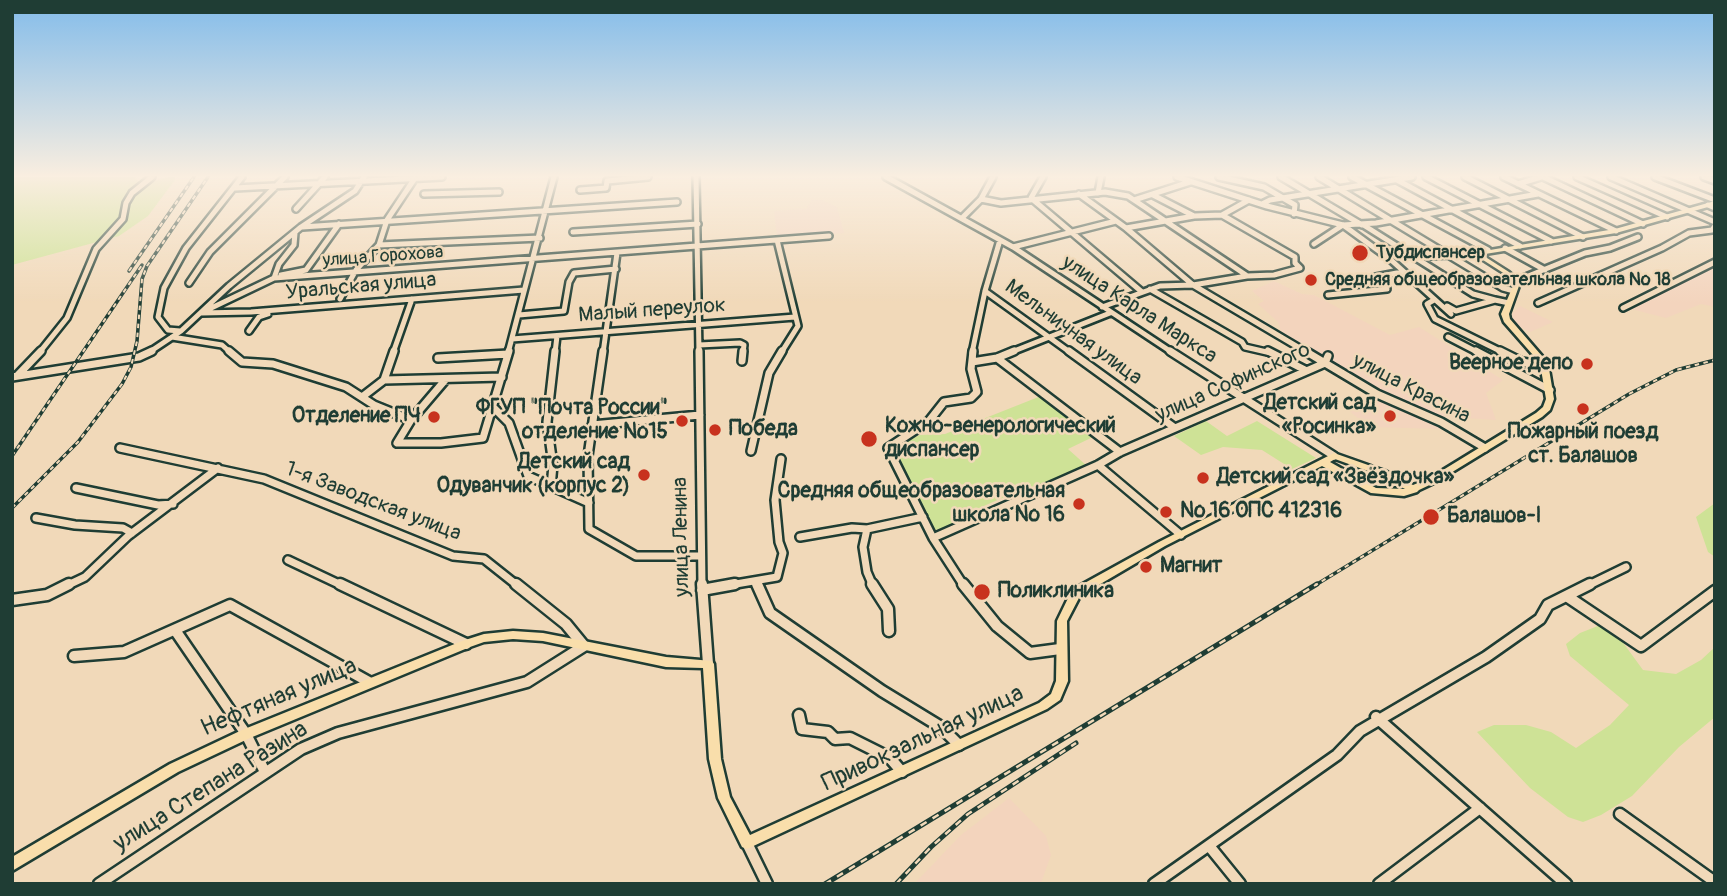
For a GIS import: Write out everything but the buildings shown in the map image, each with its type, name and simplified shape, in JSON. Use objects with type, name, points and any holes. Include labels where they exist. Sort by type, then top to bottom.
[{"type":"main road","points":[[1323,462],[1383,493],[1404,494],[1539,415],[1550,399],[1545,366],[1507,320],[1505,314],[1515,286],[1507,273],[1485,259],[1484,251],[1616,231],[1661,219]]},
{"type":"main road","points":[[1334,456],[1373,470],[1413,490]]},
{"type":"main road","name":"Привокзальная улица","points":[[747,843],[1043,706],[1056,697],[1062,681],[1062,621],[1076,593],[1093,581],[1181,534],[1334,456]]},
{"type":"main road","points":[[1354,479],[1355,473],[1373,470]]},
{"type":"main road","name":"Нефтяная улица","points":[[12,864],[174,768],[246,734],[466,644],[499,636],[527,635],[584,646]]},
{"type":"main road","points":[[584,646],[666,662],[708,664]]},
{"type":"main road","name":"улица Ленина","points":[[708,664],[715,759],[724,798],[747,843]]},
{"type":"street","points":[[15,376],[53,339],[67,317],[96,250],[122,219]]},
{"type":"street","points":[[181,331],[168,330],[158,317],[164,288],[186,248],[207,219]]},
{"type":"street","points":[[189,284],[210,252],[244,219]]},
{"type":"street","points":[[15,376],[139,357],[155,350],[313,219]]},
{"type":"street","points":[[301,227],[408,219]]},
{"type":"street","points":[[446,379],[411,420],[397,443],[441,443],[483,438],[544,219]]},
{"type":"street","name":"улица Ленина","points":[[698,219],[700,556],[708,664]]},
{"type":"street","name":"улица Карла Маркса","points":[[966,219],[1334,456]]},
{"type":"street","points":[[1055,219],[1142,292]]},
{"type":"street","name":"улица Красина","points":[[1113,219],[1193,285],[1326,360],[1377,394],[1441,422],[1485,448]]},
{"type":"street","points":[[1163,219],[1247,276]]},
{"type":"street","points":[[1126,228],[1178,219]]},
{"type":"street","points":[[1102,307],[1150,289],[1274,275],[1300,268],[1295,263],[1295,257],[1229,219]]},
{"type":"street","points":[[1315,219],[1343,225],[1363,225],[1401,219]]},
{"type":"street","points":[[1352,219],[1473,293],[1509,303]]},
{"type":"street","points":[[1427,219],[1484,251]]},
{"type":"street","points":[[1469,219],[1520,246]]},
{"type":"street","points":[[1508,219],[1551,241]]},
{"type":"street","points":[[1547,219],[1583,237]]},
{"type":"street","points":[[1590,219],[1616,231]]},
{"type":"street","points":[[1632,219],[1643,224]]},
{"type":"street","points":[[340,299],[355,273],[379,245],[387,220]]},
{"type":"street","points":[[1392,220],[1503,288],[1515,286],[1585,253],[1610,248],[1638,237]]},
{"type":"street","points":[[1013,247],[1116,221]]},
{"type":"street","points":[[201,313],[274,278],[306,270],[339,224]]},
{"type":"street","points":[[573,232],[698,224]]},
{"type":"street","points":[[1538,303],[1651,253],[1689,233],[1712,230],[1715,224]]},
{"type":"street","points":[[1314,244],[1343,225]]},
{"type":"street","points":[[1343,225],[1451,314]]},
{"type":"street","points":[[274,278],[279,264],[293,245],[295,232]]},
{"type":"street","name":"улица Горохова","points":[[274,278],[532,261],[829,236]]},
{"type":"street","points":[[379,245],[540,238]]},
{"type":"street","points":[[751,451],[769,373],[797,326],[776,240]]},
{"type":"street","points":[[1000,240],[985,291],[972,362],[977,392],[971,398],[944,402],[929,421],[888,448],[933,538],[964,588],[997,626],[1030,653],[1060,649]]},
{"type":"street","points":[[1505,248],[1545,270]]},
{"type":"street","points":[[1415,257],[1484,251]]},
{"type":"street","points":[[617,253],[588,456],[589,529],[636,556],[700,556]]},
{"type":"street","points":[[1623,308],[1715,262]]},
{"type":"street","points":[[519,315],[564,311],[569,282],[574,273],[616,269]]},
{"type":"street","points":[[1328,295],[1387,289],[1376,276],[1402,272]]},
{"type":"street","points":[[1150,289],[1242,342],[1245,347],[1267,351],[1305,370]]},
{"type":"street","name":"Уральская улица","points":[[201,313],[270,311],[524,290]]},
{"type":"street","name":"Мельничная улица","points":[[985,291],[1175,428]]},
{"type":"street","points":[[362,397],[384,380],[412,299]]},
{"type":"street","points":[[1434,300],[1456,311],[1494,300]]},
{"type":"street","points":[[1434,300],[1427,304],[1435,318],[1522,362],[1545,366]]},
{"type":"street","points":[[249,331],[259,317],[270,311]]},
{"type":"street","points":[[972,362],[997,358],[1110,313]]},
{"type":"street","name":"Малый переулок","points":[[512,338],[794,317]]},
{"type":"street","points":[[551,487],[553,465],[547,422],[557,336]]},
{"type":"street","points":[[172,337],[222,345],[242,362],[272,364],[346,387],[374,405],[411,420]]},
{"type":"street","points":[[1448,337],[1550,390]]},
{"type":"street","points":[[699,345],[740,343],[744,345],[742,361]]},
{"type":"street","points":[[438,358],[508,354]]},
{"type":"street","points":[[997,358],[1120,452]]},
{"type":"street","name":"улица Софинского","points":[[933,538],[1326,360]]},
{"type":"street","points":[[384,380],[502,377]]},
{"type":"street","points":[[492,406],[509,423],[528,476],[589,503]]},
{"type":"street","points":[[592,425],[700,415]]},
{"type":"street","name":"1-я Заводская улица","points":[[120,448],[264,479],[453,556],[484,559],[566,624],[584,646]]},
{"type":"street","points":[[702,590],[778,577],[783,553],[779,542],[775,500],[781,459]]},
{"type":"street","points":[[1098,465],[1181,534]]},
{"type":"street","points":[[12,600],[47,594],[85,577],[132,533],[218,468]]},
{"type":"street","points":[[76,488],[158,505],[173,504]]},
{"type":"street","points":[[800,537],[852,528],[867,529],[923,517]]},
{"type":"street","points":[[36,518],[75,525],[123,528],[132,533]]},
{"type":"street","points":[[867,529],[863,547],[867,572],[875,591],[888,609],[889,631]]},
{"type":"street","points":[[288,560],[466,644]]},
{"type":"street","points":[[1154,884],[1337,755],[1360,731],[1529,627],[1539,619],[1548,605],[1626,567]]},
{"type":"street","points":[[755,581],[769,613],[882,691],[941,727],[959,746]]},
{"type":"street","points":[[1568,597],[1641,646],[1715,591]]},
{"type":"street","points":[[74,656],[124,652],[230,605],[369,682]]},
{"type":"street","points":[[175,630],[246,734],[265,772]]},
{"type":"street","name":"улица Степана Разина","points":[[99,884],[301,749],[338,733],[527,682],[584,646]]},
{"type":"street","points":[[799,715],[802,729],[828,732],[835,739],[850,738],[890,758],[902,772]]},
{"type":"street","points":[[1379,719],[1566,884]]},
{"type":"street","points":[[1379,884],[1480,808]]},
{"type":"street","points":[[1620,814],[1715,881]]},
{"type":"street","name":"улица Ленина","points":[[747,843],[767,884]]},
{"type":"street","points":[[1210,847],[1240,884]]},
{"type":"shaded area","points":[[775,219],[840,219],[844,233],[777,238]]},
{"type":"shaded area","points":[[1715,266],[1715,307],[1701,304],[1666,318],[1631,309]]},
{"type":"shaded area","points":[[1274,281],[1302,294],[1314,295],[1390,335],[1419,327],[1503,380],[1486,393],[1496,420],[1436,416],[1374,389],[1281,331],[1278,322],[1258,304],[1264,301],[1252,291]]},
{"type":"shaded area","points":[[1520,306],[1553,322],[1530,332],[1514,324],[1512,314]]},
{"type":"shaded area","name":"Детский сад «Росинка»","points":[[1379,397],[1435,421],[1442,429],[1369,427],[1349,411]]},
{"type":"shaded area","points":[[1009,798],[1046,836],[1051,855],[1041,883],[914,884],[961,835]]},
{"type":"green space","points":[[12,219],[144,219],[119,236],[12,265]]},
{"type":"green space","points":[[1041,396],[1095,436],[1068,449],[1087,466],[1023,494],[1016,492],[963,515],[952,527],[934,530],[894,454],[896,446],[920,435],[945,434]]},
{"type":"green space","points":[[1206,421],[1227,436],[1257,421],[1316,458],[1292,469],[1262,450],[1223,447],[1201,455],[1174,436]]},
{"type":"green space","points":[[1715,503],[1715,557],[1708,552],[1696,517]]},
{"type":"green space","points":[[1608,622],[1643,670],[1676,674],[1701,660],[1715,647],[1715,717],[1679,747],[1632,796],[1601,815],[1583,822],[1568,817],[1530,788],[1477,732],[1494,725],[1526,725],[1551,732],[1576,748],[1610,725],[1629,705],[1570,656],[1566,644],[1580,633]]},
{"type":"railway","points":[[129,271],[165,219]]},
{"type":"railway","points":[[12,508],[78,442],[122,384],[131,367],[137,341],[142,279],[147,266],[179,219]]},
{"type":"railway","points":[[12,456],[142,265]]},
{"type":"railway","points":[[1314,586],[1629,394],[1676,370],[1715,360]]},
{"type":"railway","points":[[825,884],[1317,584]]},
{"type":"railway","points":[[896,884],[931,847],[968,814],[1076,743]]},
{"type":"place","name":"Тубдиспансер","points":[[1360,253]]},
{"type":"place","name":"Средняя общеобразовательная школа № 18","points":[[1311,280]]},
{"type":"place","name":"Веерное депо","points":[[1587,364]]},
{"type":"place","name":"Пожарный поезд ст. Балашов","points":[[1583,409]]},
{"type":"place","name":"Детский сад «Росинка»","points":[[1390,416]]},
{"type":"place","name":"Отделение ПЧ","points":[[434,417]]},
{"type":"place","name":"ФГУП \"Почта России\" отделение №15","points":[[682,421]]},
{"type":"place","name":"Победа","points":[[715,430]]},
{"type":"place","name":"Кожно-венерологический диспансер","points":[[869,439]]},
{"type":"place","name":"Детский сад Одуванчик (корпус 2)","points":[[644,475]]},
{"type":"place","name":"Детский сад «Звёздочка»","points":[[1203,478]]},
{"type":"place","name":"Средняя общеобразовательная школа № 16","points":[[1079,504]]},
{"type":"place","name":"№ 16 ОПС 412316","points":[[1166,512]]},
{"type":"place","name":"Балашов-I","points":[[1431,517]]},
{"type":"place","name":"Магнит","points":[[1146,567]]},
{"type":"place","name":"Поликлиника","points":[[982,592]]}]
